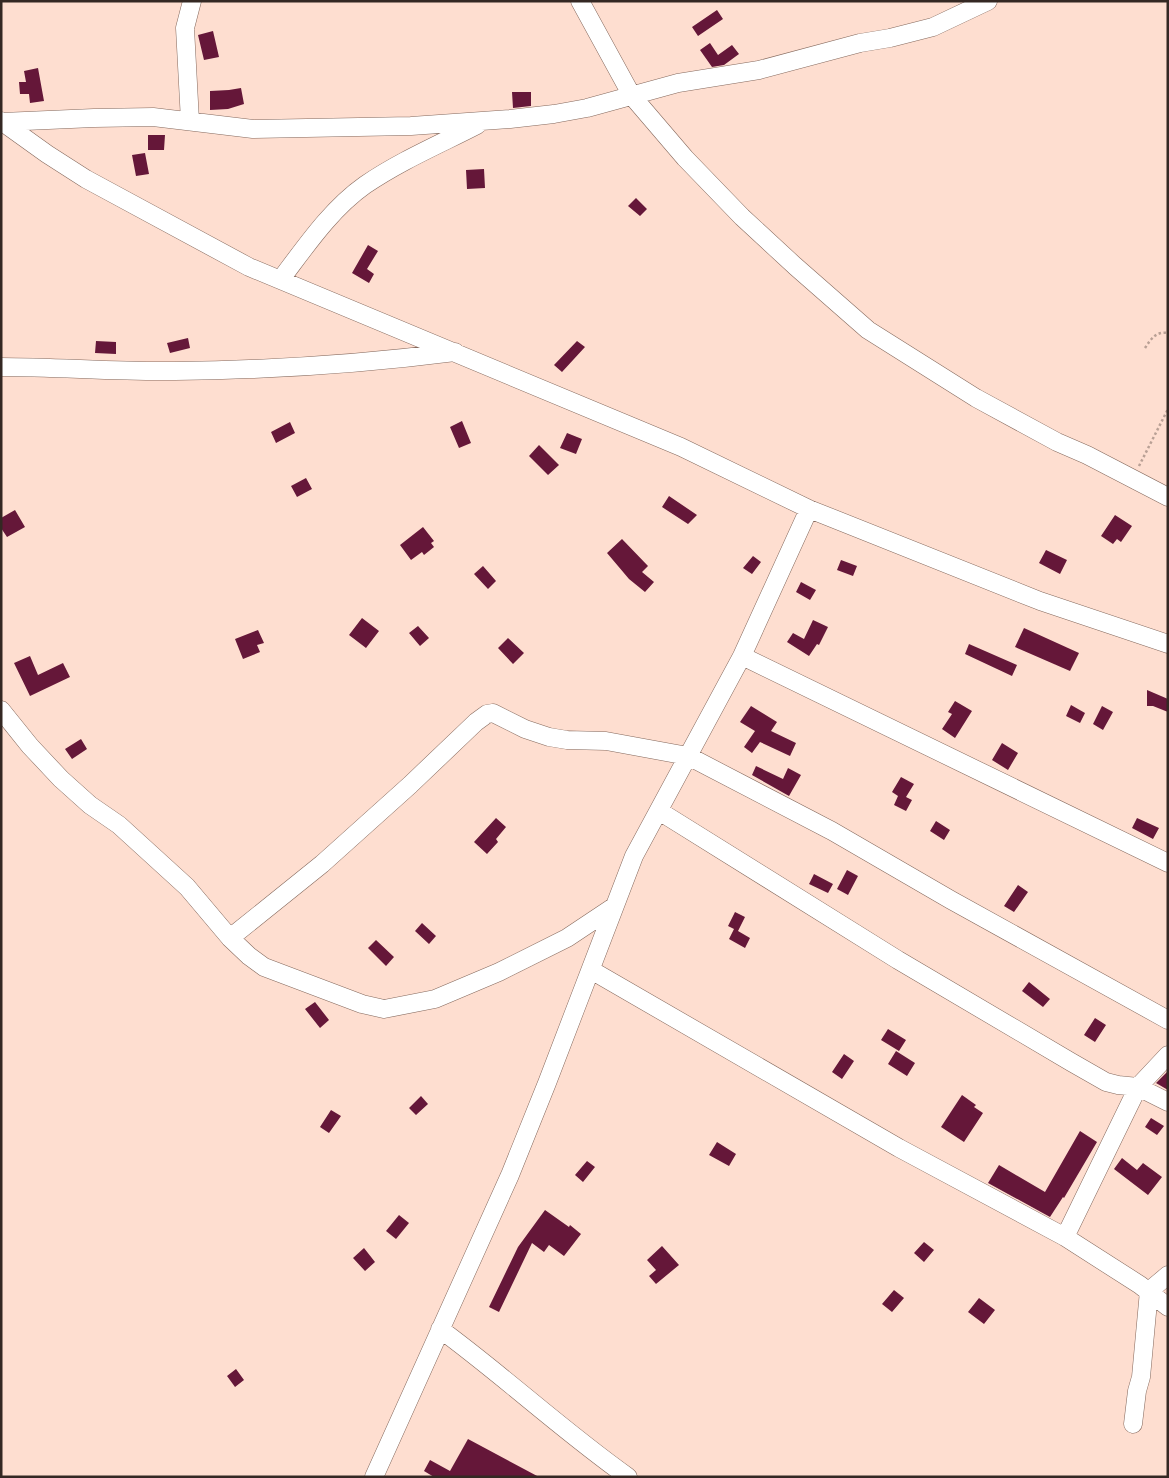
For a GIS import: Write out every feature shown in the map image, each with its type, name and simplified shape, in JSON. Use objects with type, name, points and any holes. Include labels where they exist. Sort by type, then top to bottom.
[{"type":"street","points":[[190,121],[185,28],[192,1]]},
{"type":"street","points":[[580,1],[632,96],[685,158],[742,217],[868,330],[976,398],[1050,438],[1168,497]]},
{"type":"street","points":[[2,122],[125,117],[190,121],[253,129],[411,126],[554,114],[695,80],[759,70],[860,43],[890,38],[933,27],[988,1]]},
{"type":"street","points":[[281,279],[310,240],[338,208],[364,186],[383,174],[484,121]]},
{"type":"street","points":[[2,122],[86,179],[249,266],[681,448],[809,509],[1040,601],[1168,644]]},
{"type":"street","points":[[1,367],[173,371],[276,369],[387,361],[455,352]]},
{"type":"street","points":[[374,1477],[513,1166],[634,856],[742,656],[809,509]]},
{"type":"street","points":[[742,656],[1168,863]]},
{"type":"street","points":[[1,710],[30,746],[61,779],[90,805],[119,826],[187,888],[230,938],[264,967],[362,1004],[384,1009],[435,999],[499,972],[567,938],[616,906]]},
{"type":"street","points":[[230,938],[322,864],[470,728],[487,714],[493,713],[525,729],[549,737],[567,740],[606,740],[688,756],[832,830],[1168,1020]]},
{"type":"street","points":[[659,811],[898,960],[1071,1062],[1106,1082],[1138,1087],[1168,1102]]},
{"type":"street","points":[[591,970],[898,1148],[1065,1237],[1149,1291],[1168,1307]]},
{"type":"street","points":[[1065,1237],[1138,1087],[1168,1055]]},
{"type":"street","points":[[1133,1424],[1137,1391],[1141,1378],[1149,1291],[1168,1275]]},
{"type":"street","points":[[440,1329],[482,1360],[592,1452],[628,1477]]},
{"type":"path","points":[[1145,348],[1160,332],[1168,333]]},
{"type":"path","points":[[1133,478],[1168,409]]},
{"type":"building","points":[[717,10],[723,19],[698,36],[692,27]]},
{"type":"building","points":[[213,31],[219,57],[204,60],[198,35]]},
{"type":"building","points":[[710,43],[718,55],[732,45],[739,54],[724,65],[712,67],[700,50]]},
{"type":"building","points":[[38,68],[44,101],[30,103],[29,94],[20,94],[19,82],[26,82],[24,71]]},
{"type":"building","points":[[241,88],[244,104],[228,109],[210,110],[210,91]]},
{"type":"building","points":[[512,92],[531,92],[531,106],[513,108]]},
{"type":"building","points":[[148,135],[165,135],[164,150],[148,150]]},
{"type":"building","points":[[145,153],[149,174],[136,176],[132,155]]},
{"type":"building","points":[[484,169],[485,188],[467,189],[466,170]]},
{"type":"building","points":[[636,198],[647,209],[640,216],[628,206]]},
{"type":"building","points":[[368,245],[378,251],[367,269],[374,274],[369,283],[352,273]]},
{"type":"building","points":[[188,338],[190,348],[170,353],[167,343]]},
{"type":"building","points":[[96,341],[116,342],[116,354],[95,353]]},
{"type":"building","points":[[577,341],[585,347],[562,372],[554,365]]},
{"type":"building","points":[[462,421],[471,443],[459,448],[450,427]]},
{"type":"building","points":[[290,422],[295,433],[276,443],[271,432]]},
{"type":"building","points":[[567,433],[582,439],[576,454],[560,448]]},
{"type":"building","points":[[539,445],[559,465],[548,475],[529,456]]},
{"type":"building","points":[[306,478],[312,489],[297,497],[291,486]]},
{"type":"building","points":[[669,496],[697,515],[688,524],[662,507]]},
{"type":"building","points":[[15,510],[25,527],[7,537],[1,528],[1,518]]},
{"type":"building","points":[[1115,515],[1132,526],[1121,542],[1117,539],[1113,544],[1101,536]]},
{"type":"building","points":[[423,527],[434,541],[431,543],[434,547],[424,555],[422,552],[411,560],[400,545]]},
{"type":"building","points":[[622,539],[648,566],[642,572],[654,582],[645,592],[629,579],[607,553]]},
{"type":"building","points":[[1046,550],[1067,560],[1060,574],[1039,563]]},
{"type":"building","points":[[753,556],[761,562],[752,574],[743,568]]},
{"type":"building","points":[[841,560],[857,566],[853,576],[837,570]]},
{"type":"building","points":[[483,566],[496,581],[488,589],[474,574]]},
{"type":"building","points":[[801,582],[816,590],[810,600],[796,592]]},
{"type":"building","points":[[362,618],[379,631],[366,648],[349,635]]},
{"type":"building","points":[[813,620],[828,627],[819,645],[817,644],[809,656],[787,642],[793,633],[804,639]]},
{"type":"building","points":[[418,626],[429,638],[420,646],[409,633]]},
{"type":"building","points":[[1024,628],[1079,653],[1070,671],[1015,647]]},
{"type":"building","points":[[258,630],[264,643],[257,645],[260,652],[243,659],[235,639]]},
{"type":"building","points":[[508,638],[524,653],[513,664],[498,648]]},
{"type":"building","points":[[969,644],[1017,665],[1012,676],[965,654]]},
{"type":"building","points":[[30,656],[38,675],[63,663],[70,677],[30,696],[14,663]]},
{"type":"building","points":[[1147,690],[1168,699],[1168,712],[1153,706],[1147,706]]},
{"type":"building","points":[[955,701],[972,711],[955,738],[942,729],[952,714],[948,712]]},
{"type":"building","points":[[1071,705],[1085,713],[1080,723],[1066,716]]},
{"type":"building","points":[[751,706],[777,722],[771,731],[796,743],[790,756],[760,742],[752,753],[744,747],[755,731],[740,722]]},
{"type":"building","points":[[1102,706],[1113,712],[1103,730],[1093,724]]},
{"type":"building","points":[[81,739],[87,749],[72,759],[65,749]]},
{"type":"building","points":[[1002,743],[1018,753],[1008,770],[992,760]]},
{"type":"building","points":[[756,766],[783,779],[788,768],[801,775],[789,796],[752,775]]},
{"type":"building","points":[[901,777],[914,784],[906,797],[912,800],[906,811],[894,805],[898,796],[892,792]]},
{"type":"building","points":[[496,818],[506,827],[496,839],[498,842],[487,854],[474,842]]},
{"type":"building","points":[[1137,818],[1159,828],[1153,839],[1132,828]]},
{"type":"building","points":[[936,821],[950,830],[944,840],[930,831]]},
{"type":"building","points":[[847,870],[858,876],[848,895],[837,889]]},
{"type":"building","points":[[814,874],[833,884],[828,893],[809,884]]},
{"type":"building","points":[[1018,885],[1028,892],[1014,912],[1004,906]]},
{"type":"building","points":[[735,912],[745,917],[738,931],[750,938],[745,948],[729,939],[734,929],[728,926]]},
{"type":"building","points":[[422,923],[436,936],[429,944],[415,931]]},
{"type":"building","points":[[376,940],[394,957],[386,966],[368,948]]},
{"type":"building","points":[[1029,982],[1050,999],[1043,1007],[1022,991]]},
{"type":"building","points":[[315,1002],[329,1020],[320,1028],[305,1009]]},
{"type":"building","points":[[1095,1018],[1106,1025],[1095,1042],[1084,1035]]},
{"type":"building","points":[[888,1029],[906,1040],[899,1051],[881,1040]]},
{"type":"building","points":[[896,1051],[915,1063],[907,1076],[888,1064]]},
{"type":"building","points":[[844,1054],[854,1061],[842,1079],[832,1072]]},
{"type":"building","points":[[1168,1071],[1168,1090],[1156,1083]]},
{"type":"building","points":[[962,1095],[976,1105],[974,1107],[983,1113],[964,1142],[941,1127]]},
{"type":"building","points":[[421,1096],[428,1104],[416,1115],[409,1108]]},
{"type":"building","points":[[331,1110],[341,1116],[329,1133],[320,1127]]},
{"type":"building","points":[[1151,1118],[1164,1126],[1157,1135],[1145,1127]]},
{"type":"building","points":[[1080,1131],[1097,1142],[1064,1198],[1050,1217],[988,1183],[999,1165],[1045,1192]]},
{"type":"building","points":[[717,1142],[736,1154],[729,1166],[709,1155]]},
{"type":"building","points":[[1122,1158],[1137,1170],[1143,1163],[1162,1177],[1148,1195],[1114,1169]]},
{"type":"building","points":[[587,1161],[595,1167],[583,1182],[575,1175]]},
{"type":"building","points":[[545,1210],[581,1234],[564,1256],[549,1245],[544,1252],[532,1243],[499,1312],[489,1307],[518,1247]]},
{"type":"building","points":[[399,1215],[409,1223],[396,1239],[386,1231]]},
{"type":"building","points":[[924,1242],[934,1250],[924,1262],[914,1253]]},
{"type":"building","points":[[662,1246],[679,1265],[656,1284],[649,1276],[656,1270],[647,1260]]},
{"type":"building","points":[[364,1248],[375,1262],[365,1271],[353,1258]]},
{"type":"building","points":[[894,1290],[904,1298],[892,1312],[882,1304]]},
{"type":"building","points":[[979,1298],[995,1310],[984,1324],[968,1312]]},
{"type":"building","points":[[236,1369],[244,1380],[235,1387],[227,1376]]},
{"type":"building","points":[[468,1439],[539,1477],[434,1477],[424,1471],[430,1460],[450,1471]]}]
